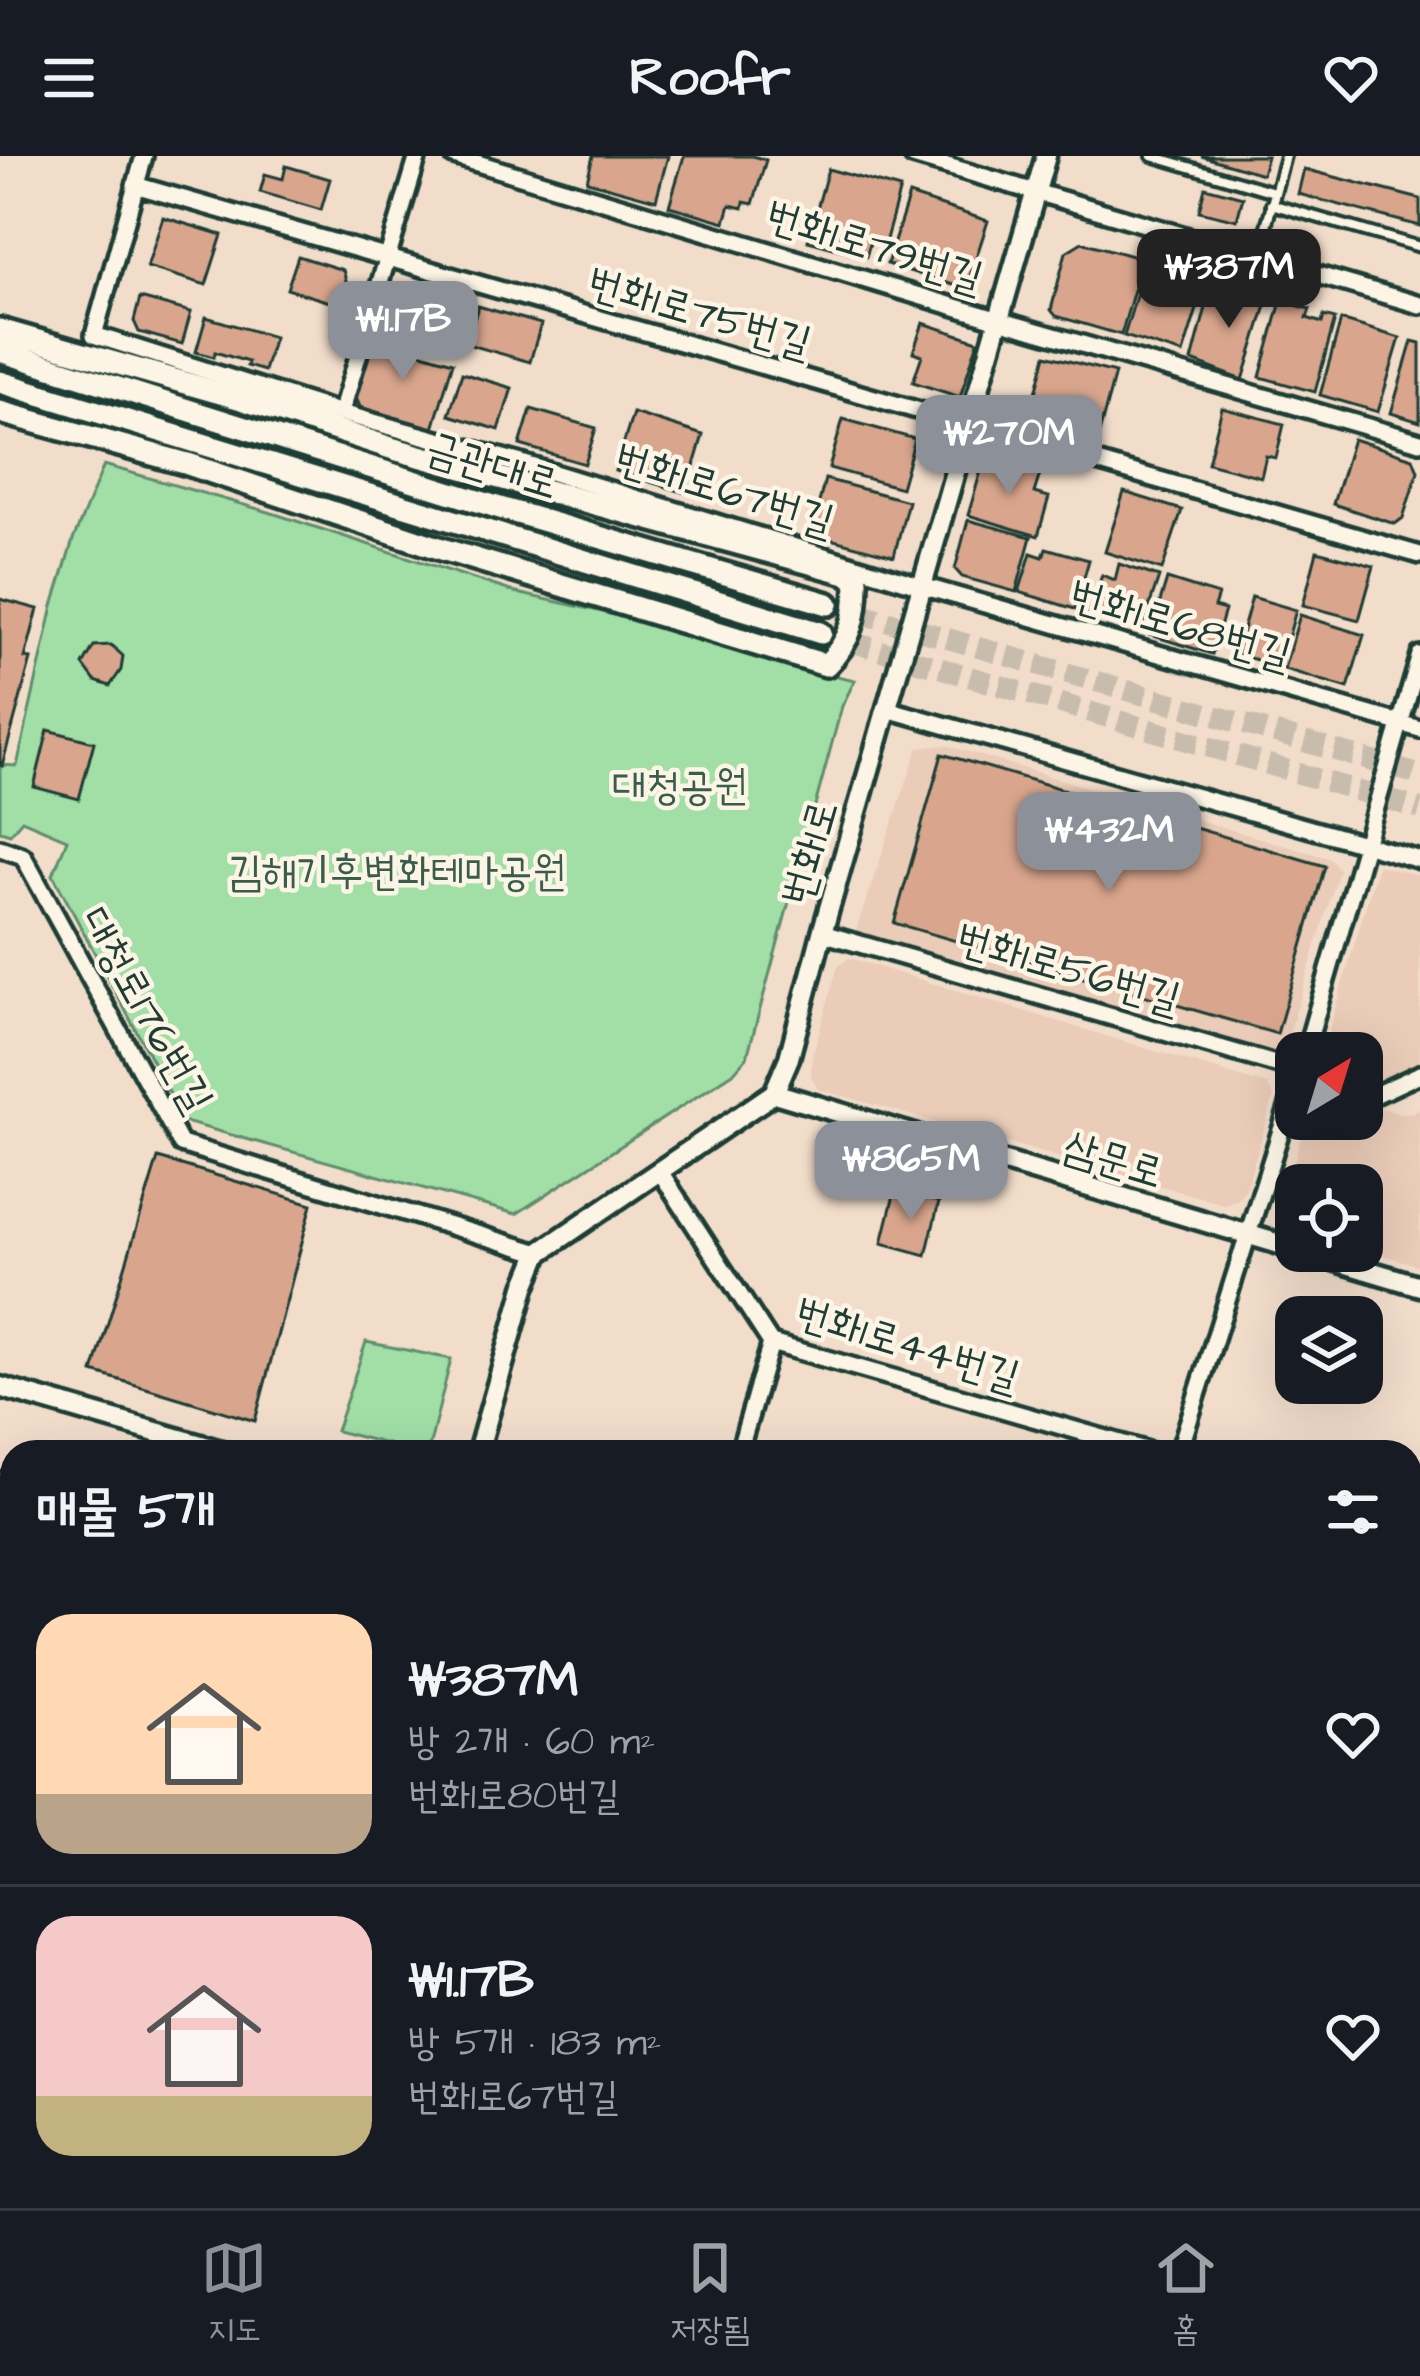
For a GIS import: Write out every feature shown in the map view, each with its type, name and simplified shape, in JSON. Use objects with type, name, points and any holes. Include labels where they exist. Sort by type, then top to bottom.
[{"type":"main road","points":[[0,330],[241,399],[394,449],[848,573],[857,581],[853,630],[826,664],[445,550],[188,464],[0,412]]},
{"type":"main road","name":"금관대로","points":[[0,351],[500,508],[828,604]]},
{"type":"main road","points":[[108,360],[308,447]]},
{"type":"main road","name":"금관대로","points":[[0,382],[820,633]]},
{"type":"main road","points":[[188,464],[320,480]]},
{"type":"street","points":[[135,185],[143,156]]},
{"type":"street","points":[[341,413],[418,156]]},
{"type":"street","name":"번화1로79번길","points":[[454,156],[1420,442]]},
{"type":"street","points":[[913,156],[1420,305]]},
{"type":"street","name":"번화1로","points":[[774,1093],[789,1058],[1046,156]]},
{"type":"street","name":"번화1로75번길","points":[[135,185],[1420,555]]},
{"type":"street","name":"번화1로67번길","points":[[135,185],[94,335],[922,586]]},
{"type":"street","name":"번화1로68번길","points":[[922,586],[1420,729]]},
{"type":"street","points":[[1311,1032],[1420,655]]},
{"type":"street","points":[[887,709],[1420,860]]},
{"type":"street","name":"대청로176번길","points":[[0,848],[23,856],[181,1144],[538,1252]]},
{"type":"street","name":"번화1로56번길","points":[[823,933],[1275,1064]]},
{"type":"street","points":[[1383,1091],[1420,1074]]},
{"type":"street","points":[[481,1440],[538,1252],[774,1093]]},
{"type":"street","name":"삼문로","points":[[774,1093],[1275,1243]]},
{"type":"street","points":[[1183,1440],[1278,1140]]},
{"type":"street","name":"번화1로44번길","points":[[659,1171],[771,1343],[1109,1440]]},
{"type":"street","name":"삼문로","points":[[1373,1272],[1420,1286]]},
{"type":"street","points":[[744,1440],[771,1343]]},
{"type":"street","points":[[1,1390],[182,1440]]},
{"type":"lane","points":[[1152,156],[1274,192]]},
{"type":"lane","points":[[1257,258],[1285,156]]},
{"type":"lane","points":[[1271,204],[1420,247]]},
{"type":"shaded area","points":[[945,745],[1331,859],[1339,870],[1290,1032],[1275,1032],[1275,1055],[868,942],[856,930],[918,748]]},
{"type":"shaded area","points":[[1378,865],[1420,876],[1420,1080],[1405,1087],[1383,1082],[1383,1032],[1328,1032]]},
{"type":"shaded area","points":[[849,958],[1267,1085],[1274,1096],[1246,1188],[1238,1199],[1224,1204],[818,1089],[811,1076],[812,1057],[838,966]]},
{"type":"shaded area","points":[[1383,1108],[1399,1113],[1420,1109],[1420,1266],[1383,1255],[1383,1164],[1293,1164],[1300,1140],[1383,1140]]},
{"type":"green space","name":"김해기후변화테마공원","points":[[104,465],[269,512],[517,593],[644,621],[773,662],[855,680],[842,706],[747,1057],[733,1073],[516,1214],[185,1122],[53,875],[67,839],[22,820],[10,834],[0,831],[0,765],[17,766],[53,606],[73,540]]},
{"type":"green space","points":[[366,1342],[451,1359],[431,1440],[371,1440],[336,1431]]},
{"type":"building","points":[[593,156],[668,156],[656,200],[587,181]]},
{"type":"building","points":[[684,156],[766,160],[753,204],[730,205],[725,222],[669,206]]},
{"type":"building","points":[[1201,156],[1267,156],[1262,174]]},
{"type":"building","points":[[286,166],[330,179],[321,210],[260,192],[265,174],[283,179]]},
{"type":"building","points":[[828,169],[900,189],[885,243],[871,239],[866,257],[808,241]]},
{"type":"building","points":[[1304,169],[1420,199],[1420,226],[1298,194]]},
{"type":"building","points":[[1205,187],[1243,197],[1237,220],[1199,211]]},
{"type":"building","points":[[909,195],[988,221],[966,289],[887,264]]},
{"type":"building","points":[[163,217],[222,235],[206,285],[147,267]]},
{"type":"building","points":[[1082,242],[1143,259],[1121,335],[1056,316],[1051,310],[1066,252]]},
{"type":"building","points":[[298,256],[343,270],[348,288],[343,306],[287,289]]},
{"type":"building","points":[[1141,280],[1201,296],[1183,354],[1124,336]]},
{"type":"building","points":[[1212,284],[1268,299],[1243,380],[1192,361]]},
{"type":"building","points":[[140,298],[191,312],[182,344],[139,332],[134,321]]},
{"type":"building","points":[[1281,301],[1310,309],[1307,318],[1322,323],[1324,316],[1335,319],[1315,392],[1260,377]]},
{"type":"building","points":[[478,306],[541,324],[530,362],[467,344]]},
{"type":"building","points":[[206,317],[274,337],[264,371],[215,352],[214,357],[196,352]]},
{"type":"building","points":[[1341,320],[1400,338],[1378,412],[1320,395]]},
{"type":"building","points":[[923,323],[978,341],[960,397],[913,382],[922,355],[913,352]]},
{"type":"building","points":[[372,338],[453,362],[433,429],[360,407],[355,395]]},
{"type":"building","points":[[1412,341],[1420,343],[1420,422],[1391,413]]},
{"type":"building","points":[[1046,355],[1115,373],[1099,434],[1030,415]]},
{"type":"building","points":[[462,373],[512,388],[499,430],[449,415]]},
{"type":"building","points":[[1222,408],[1284,424],[1276,458],[1266,456],[1261,477],[1208,463]]},
{"type":"building","points":[[531,409],[596,428],[585,464],[520,445]]},
{"type":"building","points":[[633,413],[703,435],[686,493],[615,471]]},
{"type":"building","points":[[843,419],[915,439],[901,488],[829,468]]},
{"type":"building","points":[[1353,439],[1413,458],[1418,471],[1403,518],[1395,524],[1333,504]]},
{"type":"building","points":[[985,457],[1040,474],[1034,493],[1049,497],[1038,536],[968,515]]},
{"type":"building","points":[[825,479],[908,501],[894,556],[811,534]]},
{"type":"building","points":[[1124,492],[1182,510],[1162,570],[1105,552]]},
{"type":"building","points":[[968,520],[1031,537],[1016,592],[962,577],[955,569]]},
{"type":"building","points":[[1046,548],[1089,560],[1075,609],[1019,592],[1031,553],[1043,557]]},
{"type":"building","points":[[1317,551],[1374,566],[1359,620],[1303,605]]},
{"type":"building","points":[[1119,564],[1159,577],[1141,631],[1089,614],[1102,575],[1115,580]]},
{"type":"building","points":[[1167,579],[1218,595],[1214,607],[1225,610],[1212,654],[1150,635]]},
{"type":"building","points":[[1252,597],[1296,610],[1280,667],[1236,654]]},
{"type":"building","points":[[0,599],[38,609],[25,658],[31,659],[2,766],[0,765]]},
{"type":"building","points":[[1300,615],[1364,635],[1348,688],[1284,669]]},
{"type":"building","points":[[111,645],[123,656],[121,670],[110,686],[95,681],[83,665],[94,646]]},
{"type":"building","points":[[48,730],[94,742],[79,799],[34,787]]},
{"type":"building","points":[[942,754],[1325,866],[1275,1033],[894,923]]},
{"type":"building","points":[[158,1158],[312,1204],[255,1421],[93,1372]]},
{"type":"building","points":[[895,1191],[939,1202],[926,1255],[882,1243]]},
{"type":"tunnel","points":[[828,604],[1420,775]]},
{"type":"tunnel","points":[[821,633],[1420,809]]},
{"type":"park label","name":"대청공원","points":[[680,784]]}]
